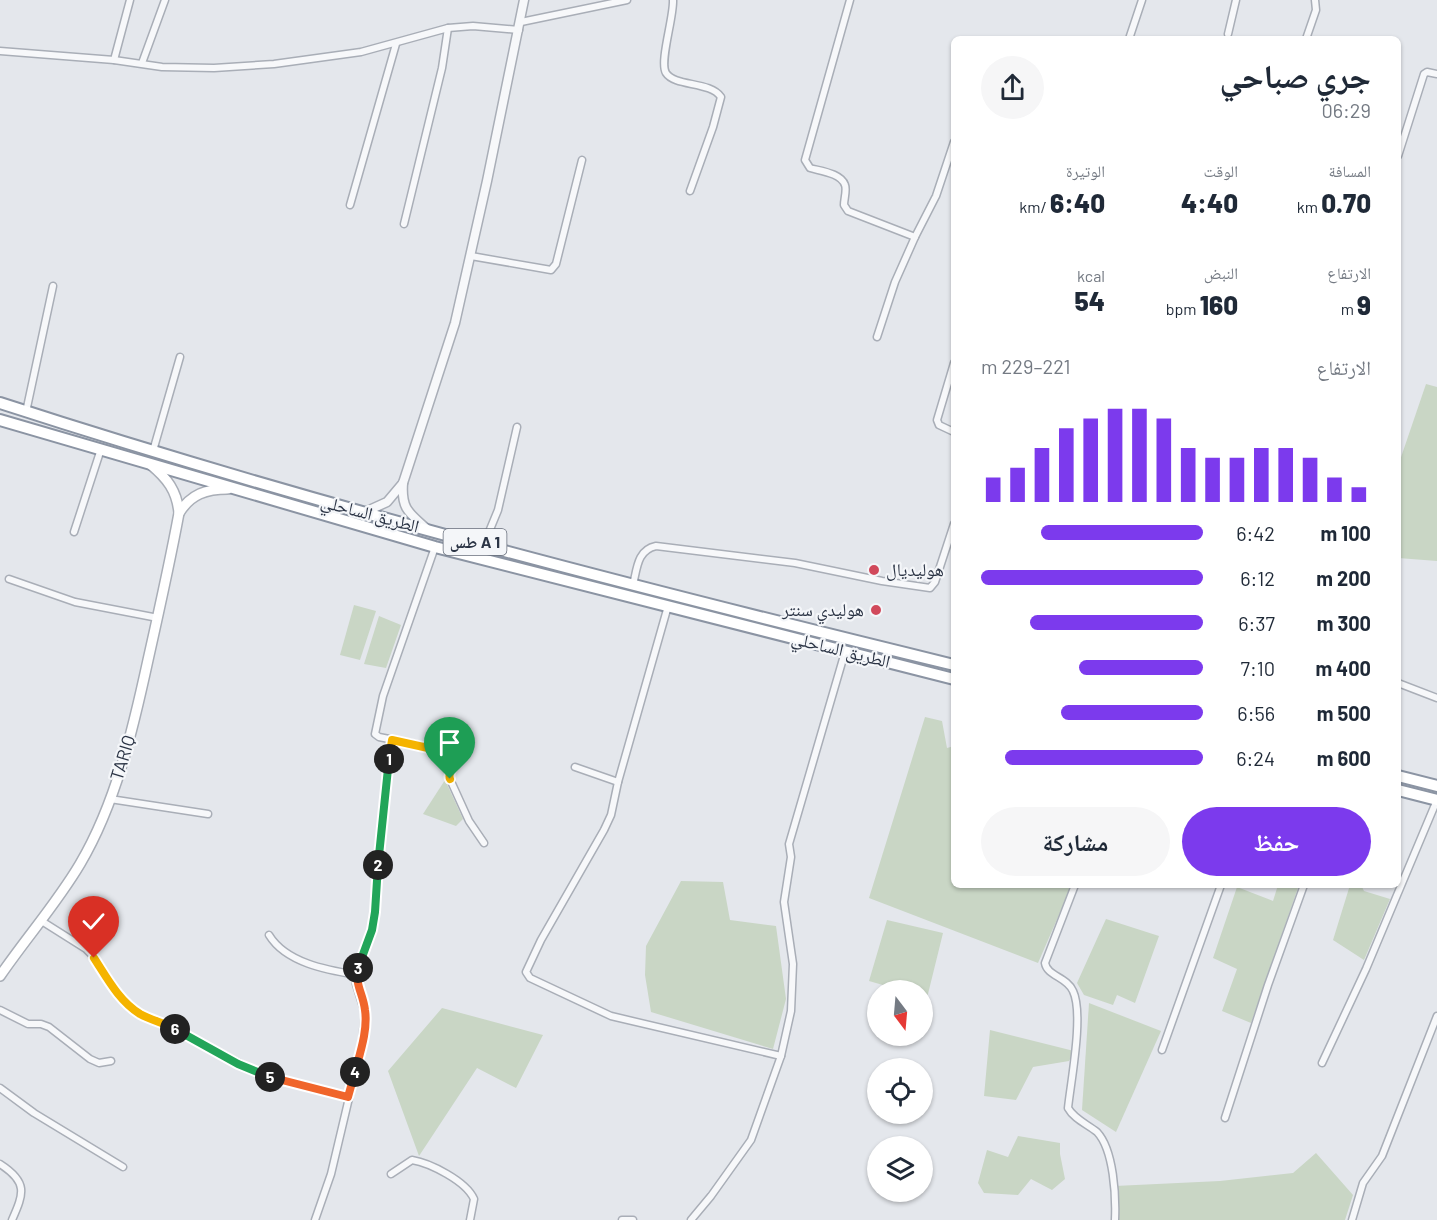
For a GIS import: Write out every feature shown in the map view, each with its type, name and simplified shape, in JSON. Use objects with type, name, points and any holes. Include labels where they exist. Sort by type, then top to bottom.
[{"type":"highway","name":"الطريق الساحلي","points":[[0,403],[153,452],[362,513],[633,585],[951,664]]},
{"type":"highway","name":"الطريق الساحلي","points":[[0,420],[435,547],[951,678]]},
{"type":"highway","points":[[1401,777],[1437,786]]},
{"type":"highway","points":[[1401,791],[1437,800]]},
{"type":"main road","points":[[151,465],[172,486],[179,513]]},
{"type":"main road","points":[[179,513],[184,505],[197,494],[213,489],[232,489]]},
{"type":"main road","name":"TARIQ","points":[[0,976],[80,864],[110,799],[135,717],[169,570],[179,513]]},
{"type":"street","points":[[114,60],[130,0]]},
{"type":"street","points":[[142,63],[165,0]]},
{"type":"street","points":[[427,530],[405,509],[402,498],[403,483],[455,323],[524,0]]},
{"type":"street","points":[[0,51],[192,68],[249,66],[361,52],[448,28],[520,26],[627,0]]},
{"type":"street","points":[[673,0],[663,61],[667,74],[670,78],[719,93],[721,97],[690,191]]},
{"type":"street","points":[[850,0],[805,160],[806,164],[810,168],[837,176],[842,180],[846,186],[844,205],[848,211],[915,237]]},
{"type":"street","points":[[1130,36],[1142,0]]},
{"type":"street","points":[[1228,34],[1236,0]]},
{"type":"street","points":[[1307,36],[1316,10],[1315,0]]},
{"type":"street","points":[[404,224],[442,68],[448,28]]},
{"type":"street","points":[[350,205],[396,44]]},
{"type":"street","points":[[1401,147],[1424,74],[1427,72],[1437,74]]},
{"type":"street","points":[[877,337],[895,282],[936,196],[951,151]]},
{"type":"street","points":[[471,256],[551,270],[556,264],[582,160]]},
{"type":"street","points":[[26,412],[53,286]]},
{"type":"street","points":[[153,452],[180,357]]},
{"type":"street","points":[[951,373],[937,420],[939,425],[951,431]]},
{"type":"street","points":[[484,544],[498,510],[518,427]]},
{"type":"street","points":[[74,532],[101,449]]},
{"type":"street","points":[[362,513],[387,502],[403,483]]},
{"type":"street","points":[[633,585],[641,555],[647,549],[656,546],[795,563],[882,581],[930,588],[951,533]]},
{"type":"street","points":[[435,547],[383,696],[375,730],[376,736],[437,750],[454,759],[449,777],[469,821],[484,843]]},
{"type":"street","points":[[9,579],[75,602],[158,618]]},
{"type":"street","points":[[668,605],[618,782],[611,815],[541,940],[526,972],[530,978],[611,1016],[781,1056]]},
{"type":"street","points":[[691,1220],[751,1140],[781,1056],[791,1011],[793,964],[784,902],[791,857],[789,844],[845,651]]},
{"type":"street","points":[[1401,684],[1437,698]]},
{"type":"street","points":[[315,1220],[331,1174],[364,1028],[365,1013],[357,987],[357,975],[359,962],[372,930],[375,912],[378,854],[392,740]]},
{"type":"street","points":[[575,766],[618,782]]},
{"type":"street","points":[[110,799],[208,814]]},
{"type":"street","points":[[1401,885],[1437,800]]},
{"type":"street","points":[[1074,888],[1045,963],[1048,971],[1069,983],[1076,997],[1078,1016],[1068,1108],[1071,1114],[1098,1134],[1106,1147],[1117,1194],[1115,1220]]},
{"type":"street","points":[[1162,1050],[1220,888]]},
{"type":"street","points":[[1225,1118],[1264,996],[1303,888]]},
{"type":"street","points":[[1322,1063],[1361,980],[1400,888]]},
{"type":"street","points":[[40,920],[86,949],[120,996],[139,1013],[183,1033],[256,1072],[348,1097]]},
{"type":"street","points":[[269,934],[278,947],[299,959],[325,969],[357,975]]},
{"type":"street","points":[[0,1010],[28,1024],[41,1024],[49,1027],[90,1059],[99,1063],[111,1061]]},
{"type":"street","points":[[1352,1220],[1363,1183],[1382,1156],[1437,1016]]},
{"type":"street","points":[[0,1088],[34,1113],[123,1167]]},
{"type":"street","points":[[391,1174],[412,1160],[422,1161],[451,1177],[464,1185],[474,1199],[470,1220]]},
{"type":"street","points":[[0,1164],[15,1176],[22,1187],[22,1197],[12,1220]]},
{"type":"street","points":[[622,1220],[633,1220]]},
{"type":"green space","points":[[1426,384],[1437,387],[1437,561],[1401,558],[1401,457]]},
{"type":"green space","points":[[354,605],[376,611],[360,660],[340,655]]},
{"type":"green space","points":[[379,616],[401,625],[386,668],[364,664]]},
{"type":"green space","points":[[925,717],[942,721],[947,748],[951,747],[951,888],[1071,888],[1038,963],[869,898]]},
{"type":"green space","points":[[445,780],[463,819],[456,826],[423,814]]},
{"type":"green space","points":[[681,881],[723,882],[730,920],[776,926],[786,999],[773,1049],[651,1012],[645,975],[646,946]]},
{"type":"green space","points":[[1237,888],[1273,901],[1277,888],[1298,888],[1251,1023],[1222,1011],[1237,969],[1213,958]]},
{"type":"green space","points":[[1349,888],[1362,888],[1364,891],[1390,899],[1364,960],[1333,940]]},
{"type":"green space","points":[[1106,919],[1159,936],[1135,1003],[1117,995],[1113,1005],[1084,995],[1077,983]]},
{"type":"green space","points":[[887,920],[943,933],[931,980],[869,980]]},
{"type":"green space","points":[[1089,1003],[1161,1031],[1116,1132],[1082,1110]]},
{"type":"green space","points":[[442,1008],[543,1035],[516,1088],[477,1068],[419,1156],[388,1071]]},
{"type":"green space","points":[[990,1030],[1074,1051],[1069,1061],[1033,1067],[1016,1100],[984,1096]]},
{"type":"green space","points":[[1018,1136],[1060,1143],[1065,1179],[1052,1190],[1031,1179],[1018,1195],[984,1193],[978,1183],[987,1150],[1008,1157]]},
{"type":"green space","points":[[1316,1153],[1353,1195],[1345,1220],[1111,1220],[1115,1186],[1220,1181],[1293,1173]]},
{"type":"place","name":"هوليديال","points":[[874,570]]},
{"type":"place","name":"هوليدي سنتر","points":[[876,610]]},
{"type":"route","points":[[94,958],[120,996],[131,1007],[148,1018],[163,1022],[256,1072],[348,1097],[364,1028],[365,1013],[356,980],[359,962],[372,930],[375,912],[378,854],[392,740],[419,745],[451,756],[454,759],[454,765],[449,774],[450,779]]}]
